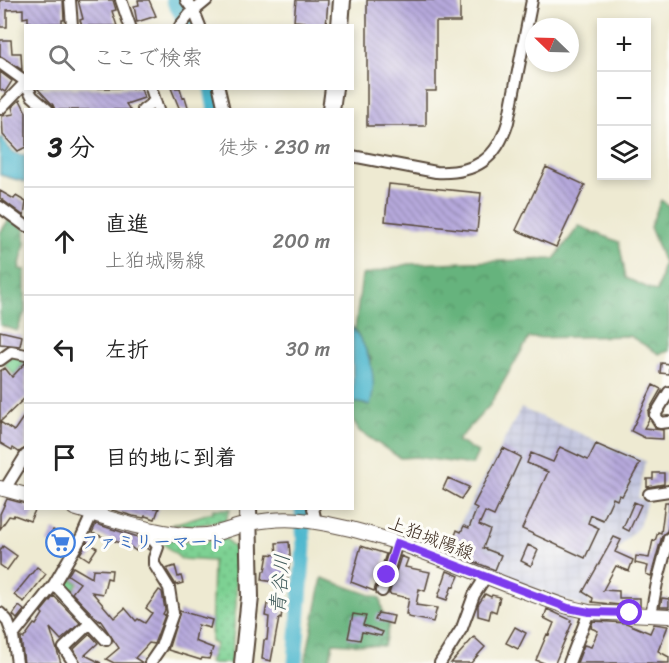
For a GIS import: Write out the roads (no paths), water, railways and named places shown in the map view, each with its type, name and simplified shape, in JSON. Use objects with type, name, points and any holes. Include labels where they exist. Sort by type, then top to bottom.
[{"type":"highway","points":[[340,24],[342,0]]},
{"type":"highway","points":[[331,108],[334,90]]},
{"type":"highway","points":[[243,663],[250,597],[248,516]]},
{"type":"main road","points":[[3,488],[24,494]]},
{"type":"main road","name":"上狛城陽線","points":[[80,510],[166,533],[196,536],[208,535],[248,516],[289,519],[313,517],[382,537],[555,603],[589,612],[669,616]]},
{"type":"street","points":[[70,0],[72,24]]},
{"type":"street","points":[[121,0],[129,24]]},
{"type":"street","points":[[186,0],[199,24]]},
{"type":"street","points":[[182,24],[207,0]]},
{"type":"street","points":[[354,156],[450,173],[474,168],[487,158],[504,137],[531,0]]},
{"type":"street","points":[[0,63],[24,81]]},
{"type":"street","points":[[0,109],[24,83]]},
{"type":"street","points":[[29,90],[32,96],[46,108]]},
{"type":"street","points":[[152,90],[156,105]]},
{"type":"street","points":[[219,90],[224,108]]},
{"type":"street","points":[[0,207],[24,225]]},
{"type":"street","points":[[0,360],[12,352],[24,355]]},
{"type":"street","points":[[669,392],[655,415],[660,423],[669,422]]},
{"type":"street","points":[[3,488],[24,458]]},
{"type":"street","points":[[649,494],[669,491]]},
{"type":"street","points":[[13,636],[54,584],[92,514]]},
{"type":"street","points":[[139,526],[144,534],[155,541],[158,547],[154,564],[169,588],[174,613],[161,647],[150,663]]},
{"type":"street","points":[[651,614],[669,538]]},
{"type":"street","points":[[382,591],[397,543]]},
{"type":"street","points":[[440,663],[462,628],[474,595],[485,578]]},
{"type":"street","points":[[54,584],[106,640]]},
{"type":"street","points":[[569,663],[589,612]]},
{"type":"street","points":[[0,613],[7,620],[13,636],[17,663]]},
{"type":"street","points":[[74,663],[64,648],[89,624]]},
{"type":"water","points":[[2,137],[11,150],[24,155],[24,182],[0,175],[0,138]]},
{"type":"water","points":[[354,330],[371,364],[373,395],[370,405],[354,402]]},
{"type":"waterway","name":"青谷川","points":[[173,0],[187,24]]},
{"type":"waterway","name":"青谷川","points":[[211,90],[215,108]]},
{"type":"waterway","name":"青谷川","points":[[295,663],[304,546],[302,510]]},
{"type":"place","name":"ファミリーマート","points":[[60,542]]}]
